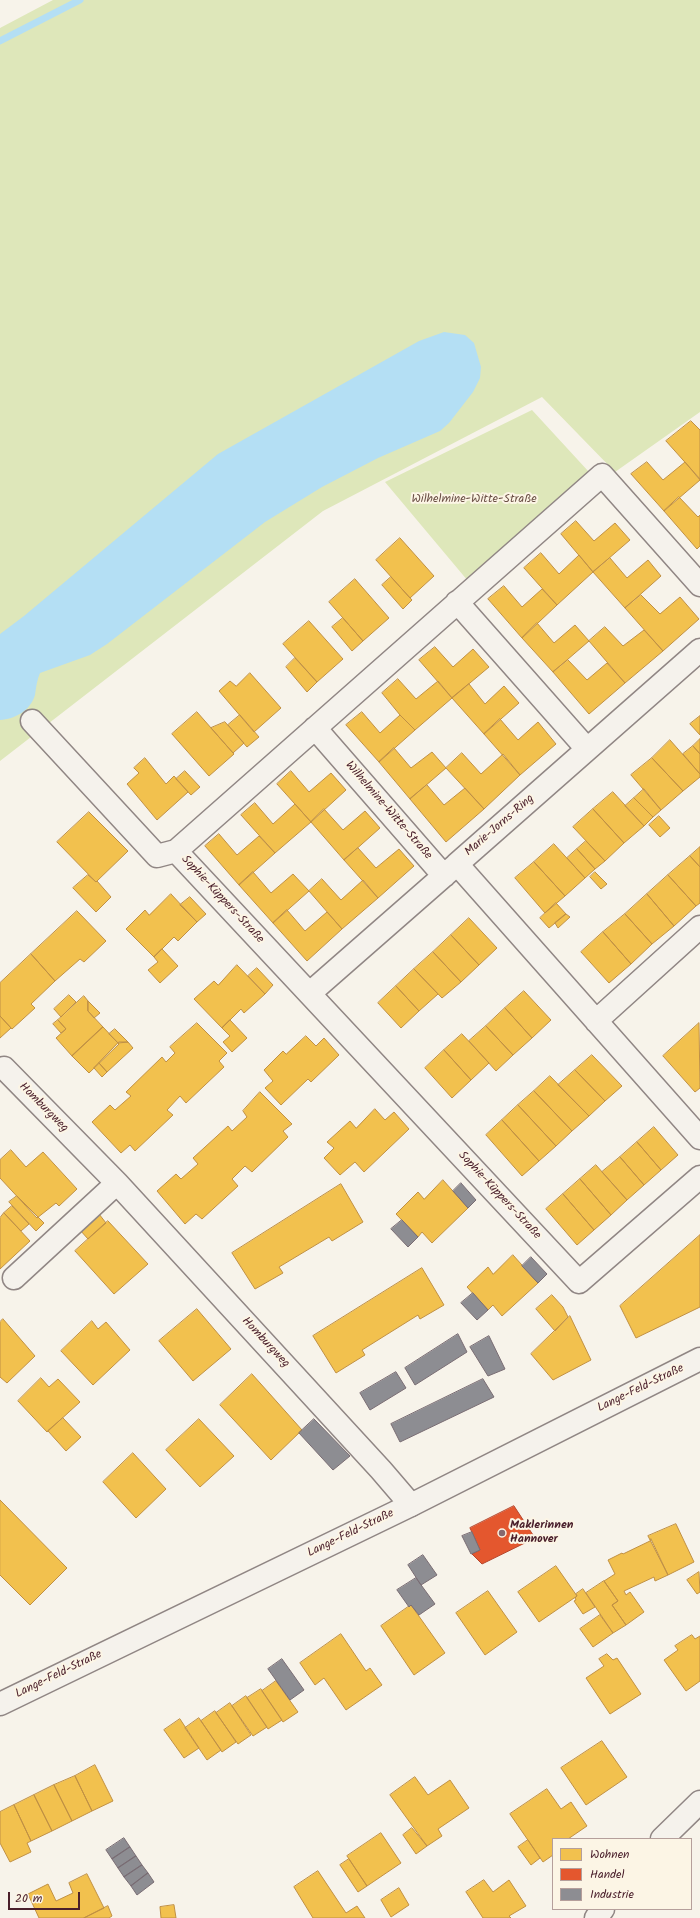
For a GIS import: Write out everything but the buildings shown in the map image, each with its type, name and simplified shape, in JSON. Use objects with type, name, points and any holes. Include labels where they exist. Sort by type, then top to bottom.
[{"type":"street","points":[[176,851],[602,475],[700,585]]},
{"type":"street","points":[[457,602],[587,749]]},
{"type":"street","name":"Marie-Jorns-Ring","points":[[700,650],[451,870],[596,1021],[700,1138]]},
{"type":"street","name":"Sophie-Küppers-Straße","points":[[32,721],[157,856],[176,851],[579,1282],[700,1177]]},
{"type":"street","name":"Wilhelmine-Witte-Straße","points":[[315,728],[451,870]]},
{"type":"street","points":[[310,993],[451,870]]},
{"type":"street","points":[[596,1021],[700,927]]},
{"type":"street","name":"Homburgweg","points":[[4,1068],[117,1183],[376,1464],[410,1505]]},
{"type":"street","points":[[14,1278],[117,1183]]},
{"type":"street","name":"Lange-Feld-Straße","points":[[0,1704],[410,1505],[700,1359]]},
{"type":"street","points":[[663,1838],[700,1802]]},
{"type":"street","points":[[596,1918],[602,1910]]},
{"type":"green space","points":[[53,0],[700,0],[700,412],[615,472],[542,397],[323,511],[0,761],[0,28]]},
{"type":"green space","name":"Wilhelmine-Witte-Straße","points":[[532,410],[589,472],[468,581],[385,482]]},
{"type":"water","points":[[444,332],[465,335],[474,343],[481,367],[480,378],[473,392],[449,423],[440,431],[378,458],[322,487],[265,522],[107,644],[90,655],[40,673],[35,695],[30,706],[16,716],[0,720],[0,634],[24,616],[218,454],[419,341]]},
{"type":"waterway","points":[[0,41],[80,0]]},
{"type":"place","name":"Maklerinnen Hannover","points":[[502,1533]]}]
